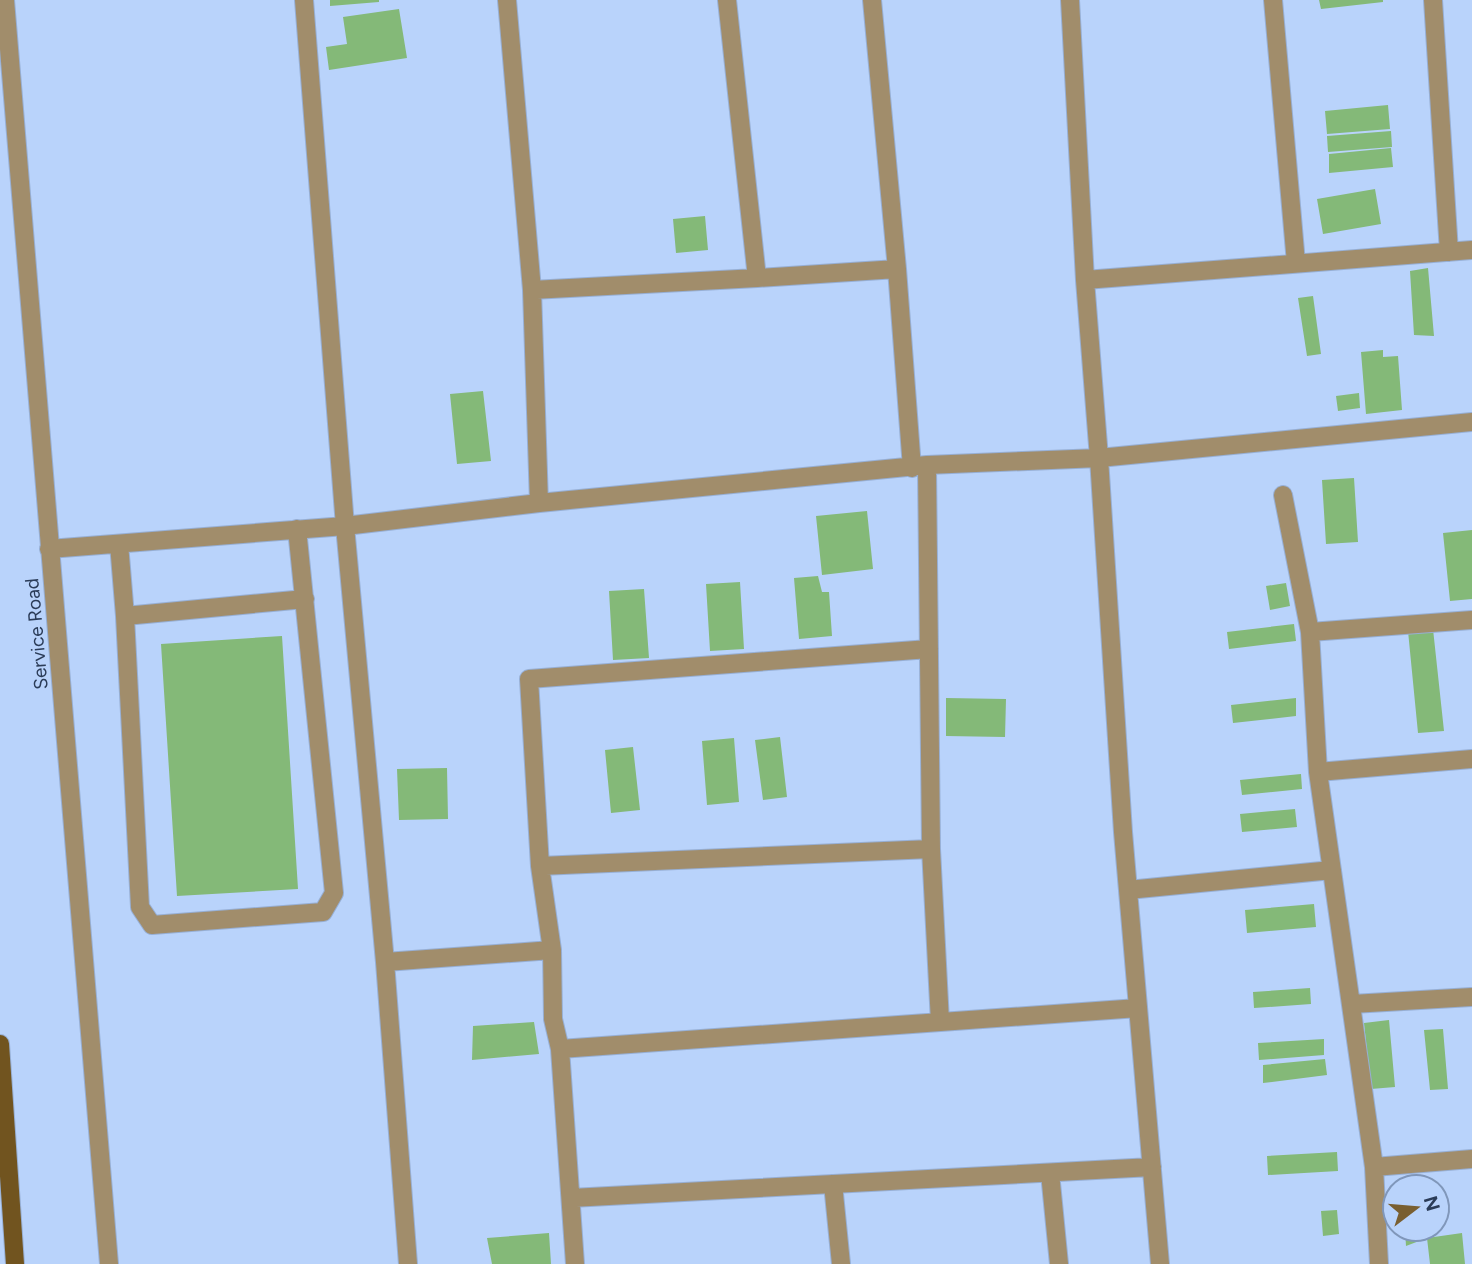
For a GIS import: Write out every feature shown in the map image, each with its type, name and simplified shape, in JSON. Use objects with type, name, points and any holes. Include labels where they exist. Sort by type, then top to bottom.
[{"type":"main road","points":[[0,1044],[15,1264]]},
{"type":"street","name":"Service Road","points":[[5,0],[110,1264]]},
{"type":"street","points":[[304,0],[345,526],[385,962],[408,1264]]},
{"type":"street","points":[[507,0],[532,290],[539,503]]},
{"type":"street","points":[[727,0],[757,278]]},
{"type":"street","points":[[872,0],[897,269],[919,466],[929,649],[931,849],[940,1022]]},
{"type":"street","points":[[1070,0],[1085,280],[1128,890],[1160,1264]]},
{"type":"street","points":[[1273,0],[1296,263]]},
{"type":"street","points":[[1433,0],[1448,252]]},
{"type":"street","points":[[1085,280],[1472,250]]},
{"type":"street","points":[[532,290],[897,269]]},
{"type":"street","points":[[50,549],[345,526],[539,503],[919,466],[1099,458],[1472,422]]},
{"type":"street","points":[[1283,495],[1310,632],[1318,772],[1374,1167],[1379,1264]]},
{"type":"street","points":[[119,544],[140,907],[152,925],[323,912],[334,893],[297,529]]},
{"type":"street","points":[[125,616],[305,598]]},
{"type":"street","points":[[1310,632],[1472,620]]},
{"type":"street","points":[[575,1264],[560,1049],[553,1019],[552,950],[540,866],[529,679],[929,649]]},
{"type":"street","points":[[1318,772],[1472,759]]},
{"type":"street","points":[[540,866],[931,849]]},
{"type":"street","points":[[1128,890],[1332,870]]},
{"type":"street","points":[[385,962],[552,950]]},
{"type":"street","points":[[1352,1004],[1472,997]]},
{"type":"street","points":[[560,1049],[1138,1008]]},
{"type":"street","points":[[1374,1167],[1472,1158]]},
{"type":"street","points":[[570,1198],[1152,1167]]},
{"type":"street","points":[[1050,1173],[1059,1264]]},
{"type":"street","points":[[833,1184],[841,1264]]},
{"type":"building","points":[[330,0],[379,0],[379,2],[330,6]]},
{"type":"building","points":[[1319,0],[1383,0],[1383,2],[1321,9]]},
{"type":"building","points":[[399,9],[407,58],[329,70],[326,47],[347,44],[343,17]]},
{"type":"building","points":[[1388,105],[1390,129],[1327,134],[1325,111]]},
{"type":"building","points":[[1391,131],[1392,147],[1328,152],[1327,136]]},
{"type":"building","points":[[1391,148],[1393,167],[1329,173],[1329,154]]},
{"type":"building","points":[[1375,189],[1381,224],[1323,234],[1317,199]]},
{"type":"building","points":[[705,216],[708,250],[676,253],[673,219]]},
{"type":"building","points":[[1428,268],[1434,336],[1414,335],[1410,271]]},
{"type":"building","points":[[1313,296],[1321,354],[1307,356],[1298,298]]},
{"type":"building","points":[[1383,350],[1383,357],[1398,356],[1402,410],[1366,414],[1361,352]]},
{"type":"building","points":[[483,391],[491,461],[457,464],[450,394]]},
{"type":"building","points":[[1359,393],[1360,408],[1338,411],[1336,396]]},
{"type":"building","points":[[1354,478],[1358,542],[1326,544],[1322,480]]},
{"type":"building","points":[[867,511],[873,569],[822,575],[816,516]]},
{"type":"building","points":[[1472,530],[1472,599],[1450,601],[1443,533]]},
{"type":"building","points":[[818,576],[822,592],[829,592],[832,636],[799,639],[794,578]]},
{"type":"building","points":[[740,582],[744,649],[710,651],[706,584]]},
{"type":"building","points":[[1286,583],[1290,606],[1270,610],[1266,586]]},
{"type":"building","points":[[644,589],[649,658],[613,660],[609,591]]},
{"type":"building","points":[[1294,624],[1296,641],[1229,649],[1227,632]]},
{"type":"building","points":[[1433,629],[1444,731],[1418,733],[1408,631]]},
{"type":"building","points":[[282,636],[298,889],[177,896],[161,644]]},
{"type":"building","points":[[946,698],[1006,699],[1005,737],[946,736]]},
{"type":"building","points":[[1296,698],[1296,716],[1233,723],[1231,705]]},
{"type":"building","points":[[780,737],[787,797],[763,800],[755,740]]},
{"type":"building","points":[[734,738],[739,802],[707,805],[702,741]]},
{"type":"building","points":[[633,747],[640,810],[611,813],[605,750]]},
{"type":"building","points":[[447,768],[448,819],[399,820],[397,769]]},
{"type":"building","points":[[1301,774],[1302,789],[1242,795],[1240,780]]},
{"type":"building","points":[[1295,809],[1297,827],[1242,832],[1240,814]]},
{"type":"building","points":[[1314,904],[1316,927],[1247,933],[1245,910]]},
{"type":"building","points":[[1310,988],[1311,1004],[1254,1008],[1253,992]]},
{"type":"building","points":[[1389,1020],[1395,1087],[1371,1089],[1364,1023]]},
{"type":"building","points":[[534,1022],[539,1054],[472,1060],[473,1026]]},
{"type":"building","points":[[1443,1029],[1448,1089],[1430,1090],[1424,1030]]},
{"type":"building","points":[[1324,1039],[1324,1055],[1259,1060],[1258,1043]]},
{"type":"building","points":[[1325,1059],[1327,1075],[1263,1083],[1263,1065]]},
{"type":"building","points":[[1337,1152],[1338,1171],[1268,1175],[1267,1156]]},
{"type":"building","points":[[1337,1210],[1339,1234],[1323,1236],[1321,1211]]},
{"type":"building","points":[[549,1233],[551,1264],[492,1264],[487,1238]]},
{"type":"building","points":[[1462,1233],[1465,1264],[1430,1264],[1428,1243],[1451,1243],[1451,1235]]}]
